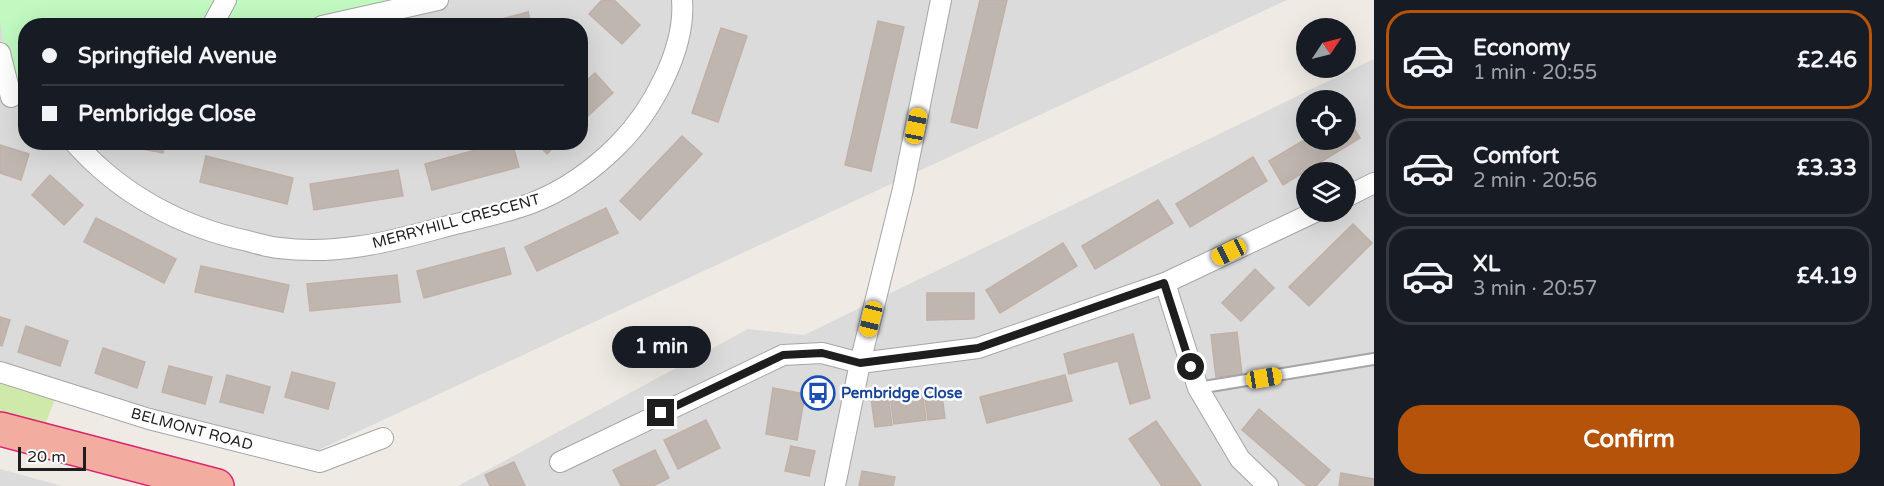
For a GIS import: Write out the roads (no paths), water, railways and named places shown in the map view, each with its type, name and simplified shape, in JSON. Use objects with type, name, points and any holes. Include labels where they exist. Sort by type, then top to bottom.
[{"type":"highway","points":[[0,429],[217,486]]},
{"type":"street","points":[[216,18],[226,0]]},
{"type":"street","points":[[358,18],[438,0]]},
{"type":"street","name":"MERRYHILL CRESCENT","points":[[81,150],[123,188],[157,208],[197,227],[279,248],[343,249],[384,244],[531,204],[590,170],[633,128],[664,78],[675,52],[680,32],[682,0]]},
{"type":"street","points":[[835,486],[860,363],[903,189],[941,0]]},
{"type":"street","points":[[0,53],[12,97]]},
{"type":"street","points":[[1356,192],[1374,183]]},
{"type":"street","points":[[560,462],[783,355],[822,353],[860,363],[978,348],[1164,283],[1296,221]]},
{"type":"street","points":[[1164,283],[1198,388],[1240,459],[1268,486]]},
{"type":"street","name":"BELMONT ROAD","points":[[0,372],[149,418],[320,462],[383,438]]},
{"type":"lane","points":[[1198,388],[1374,360]]},
{"type":"place","name":"Pembridge Close","points":[[818,393]]}]
